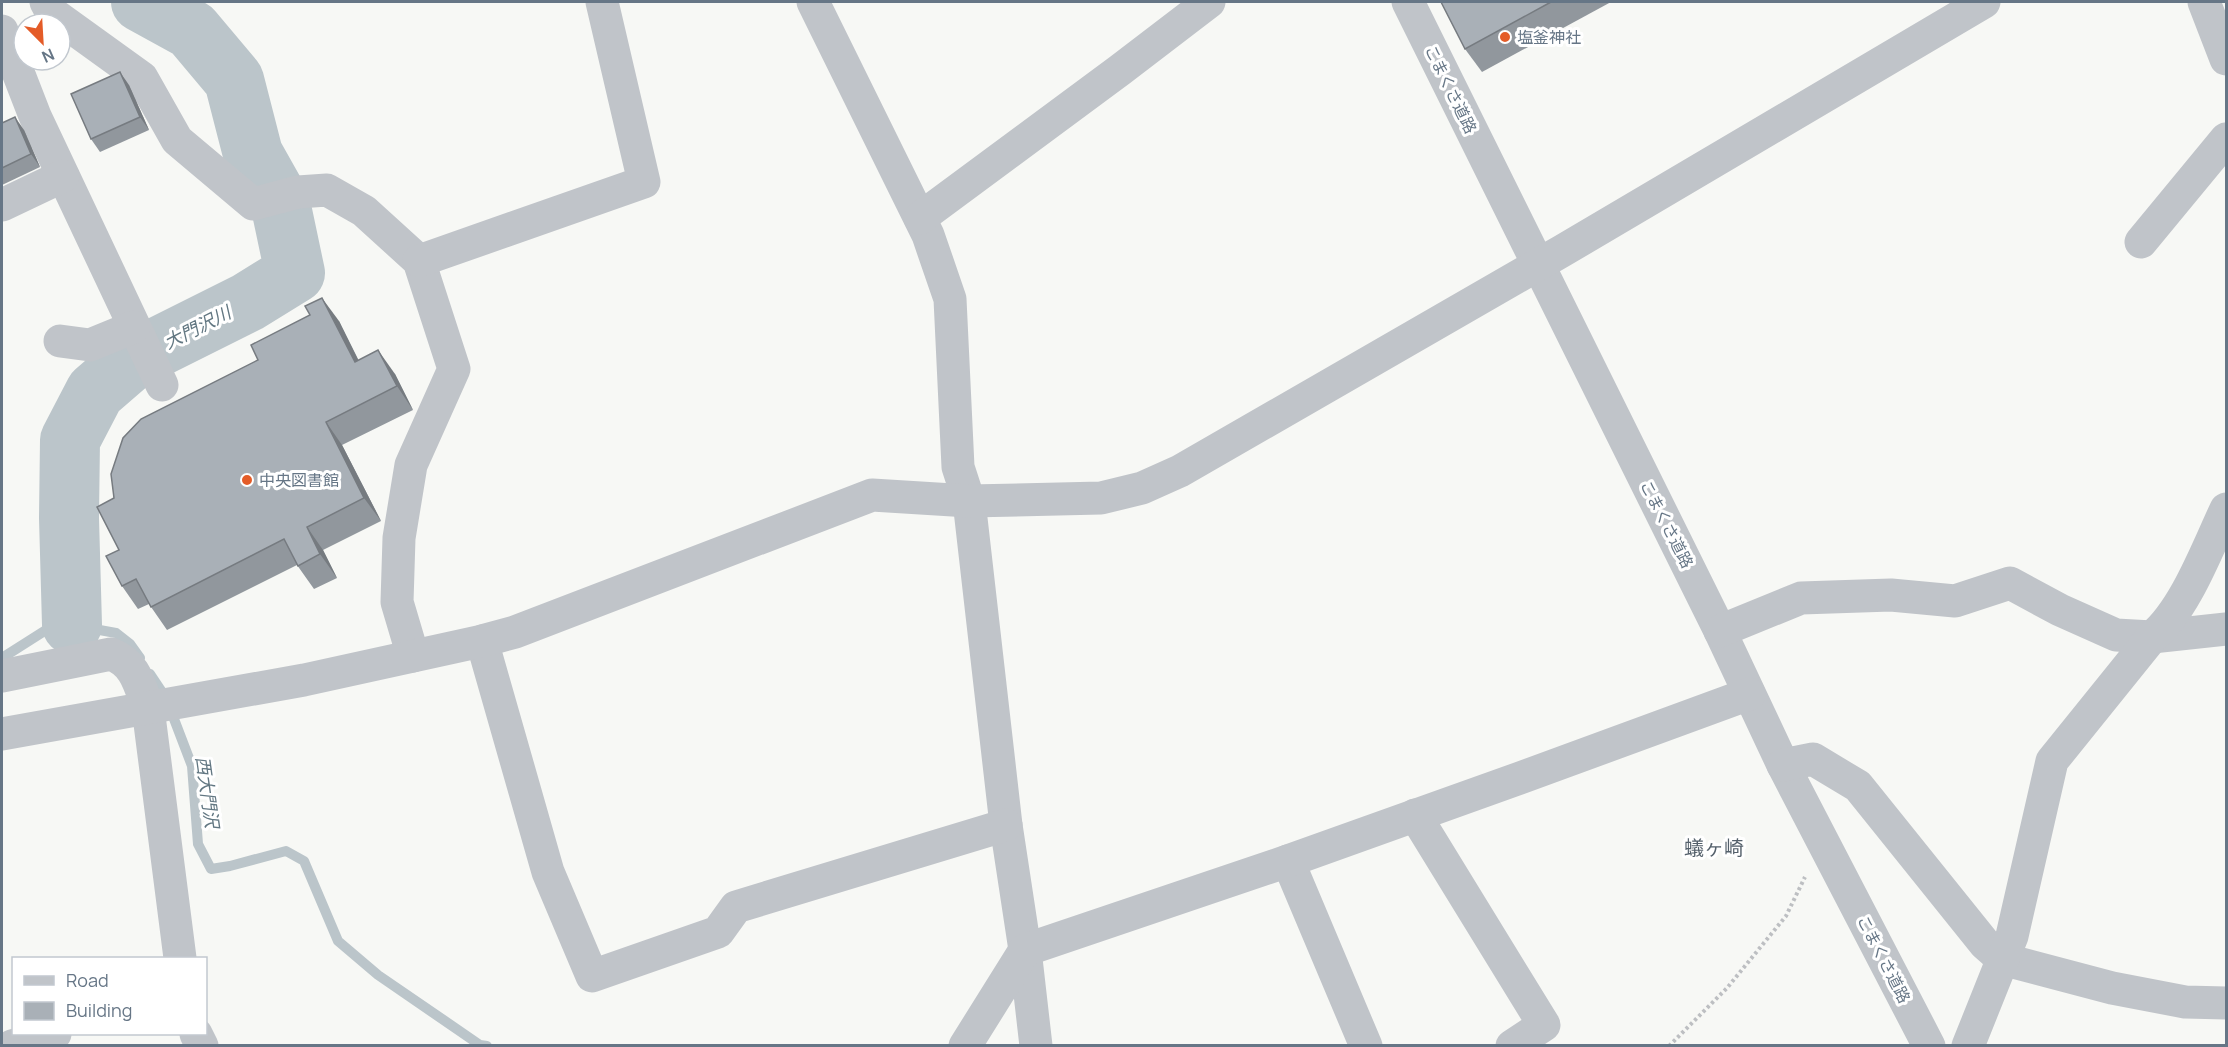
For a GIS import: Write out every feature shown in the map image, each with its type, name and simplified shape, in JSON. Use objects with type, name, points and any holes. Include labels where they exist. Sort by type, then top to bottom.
[{"type":"street","points":[[46,2],[51,13],[142,78],[177,140],[253,204],[298,192],[327,190],[364,211],[419,261],[454,369],[411,465],[399,538],[397,602],[414,656]]},
{"type":"street","points":[[419,261],[644,182],[602,2]]},
{"type":"street","points":[[813,2],[928,235],[950,299],[958,467],[969,501],[1006,825],[1025,951],[1036,1046]]},
{"type":"street","points":[[920,218],[1209,2]]},
{"type":"street","name":"こまくさ道路","points":[[1408,2],[1720,631],[1783,765],[1929,1046]]},
{"type":"street","points":[[2,734],[304,680],[515,632],[872,495],[969,501],[1101,498],[1142,488],[1180,471],[1537,265],[1984,2]]},
{"type":"street","points":[[2205,2],[2226,59]]},
{"type":"street","points":[[2,31],[35,116],[162,385]]},
{"type":"street","points":[[2141,242],[2226,139]]},
{"type":"street","points":[[2,205],[63,176]]},
{"type":"street","points":[[60,341],[90,345],[136,330]]},
{"type":"street","points":[[1968,1046],[2012,936],[2052,761],[2152,637],[2163,627],[2190,584],[2226,509]]},
{"type":"street","points":[[1720,631],[1801,598],[1891,595],[1955,601],[2010,583],[2060,610],[2116,634],[2152,637],[2226,629]]},
{"type":"street","points":[[482,641],[548,872],[592,976],[718,932],[736,907],[1006,825]]},
{"type":"street","points":[[2,676],[111,654],[124,659],[159,706],[180,957]]},
{"type":"street","points":[[966,1046],[1025,951],[1288,861],[1749,694]]},
{"type":"street","points":[[1783,765],[1813,759],[1858,786],[1985,944],[2002,959],[2112,988],[2185,1002],[2226,1003]]},
{"type":"street","points":[[1415,815],[1544,1025],[1512,1046]]},
{"type":"street","points":[[1288,861],[1366,1046]]},
{"type":"street","points":[[12,1046],[51,1035]]},
{"type":"path","points":[[1669,1046],[1727,988],[1786,916],[1808,870]]},
{"type":"building","points":[[1441,2],[1551,2],[1465,49]]},
{"type":"building","points":[[120,72],[140,117],[91,139],[71,94]]},
{"type":"building","points":[[15,117],[31,154],[2,168],[2,123]]},
{"type":"building","name":"中央図書館","points":[[322,298],[355,362],[378,350],[397,386],[326,422],[364,498],[307,527],[320,554],[298,566],[284,539],[151,607],[136,579],[122,586],[106,556],[119,550],[97,507],[114,498],[111,474],[123,438],[141,419],[258,360],[251,345],[310,315],[305,306]]},
{"type":"waterway","name":"大門沢川","points":[[72,625],[69,518],[70,440],[95,392],[132,360],[248,302],[295,273],[280,202],[253,154],[234,80],[192,30],[141,2]]},
{"type":"waterway","name":"大門沢川","points":[[2,658],[46,630],[72,625],[116,633],[130,644],[140,658]]},
{"type":"waterway","name":"西大門沢","points":[[150,674],[166,698],[192,766],[198,844],[211,869],[286,851],[304,861],[338,941],[378,975],[480,1045],[487,1046]]},
{"type":"place","name":"塩釜神社","points":[[1505,37]]},
{"type":"place","name":"中央図書館","points":[[247,480]]},
{"type":"district","name":"蟻ヶ崎","points":[[1714,847]]}]
